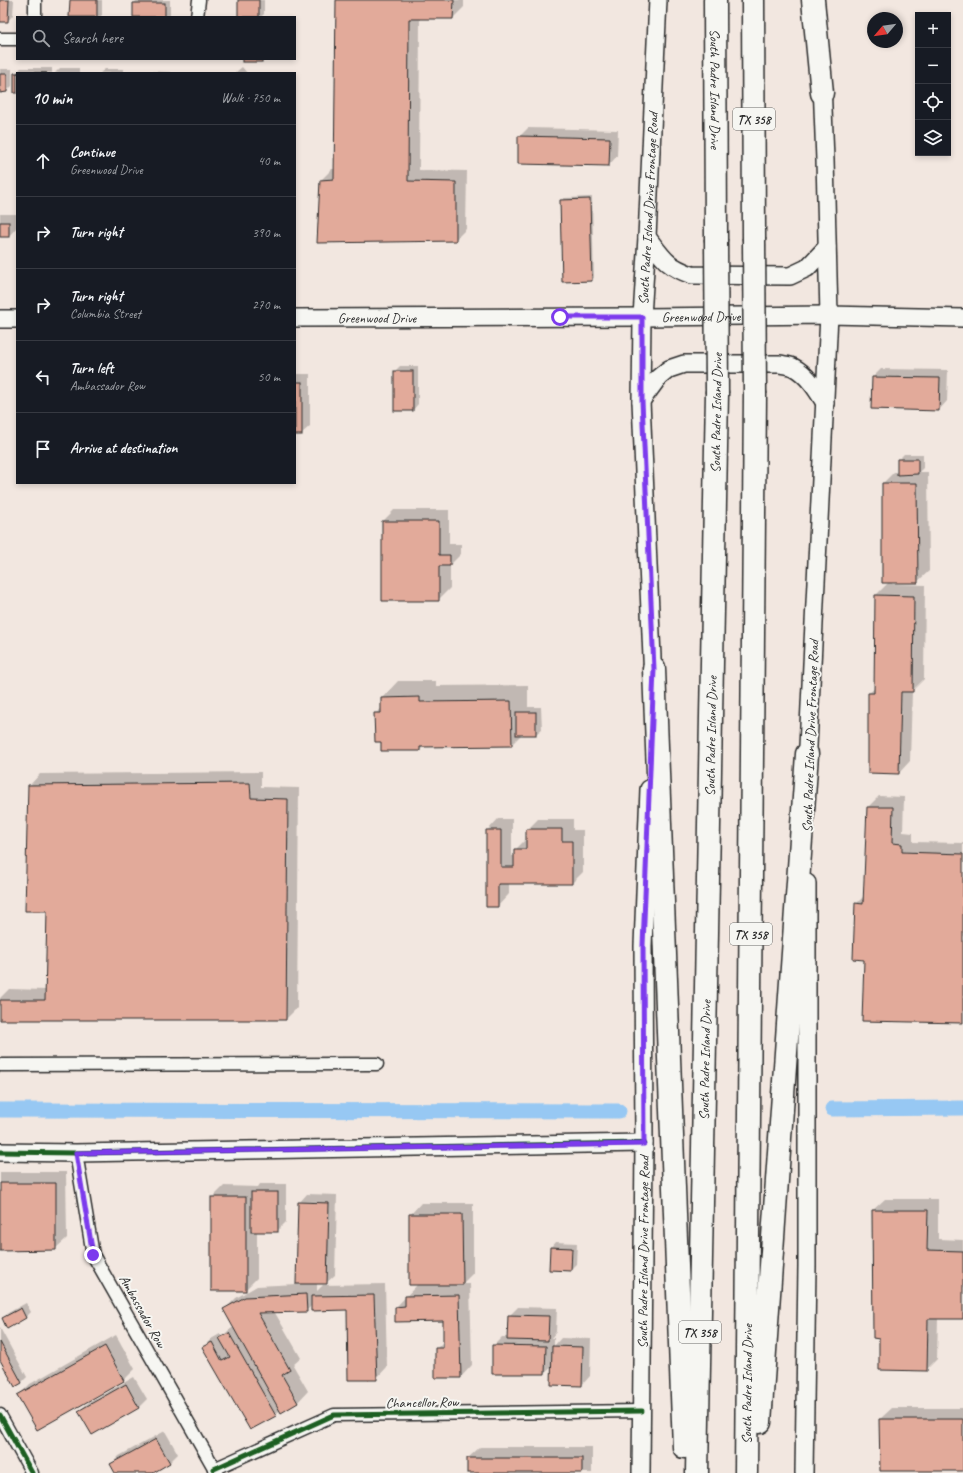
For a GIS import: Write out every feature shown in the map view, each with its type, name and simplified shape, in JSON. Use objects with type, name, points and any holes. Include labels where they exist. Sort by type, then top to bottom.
[{"type":"highway","name":"South Padre Island Drive","points":[[697,1473],[717,393],[715,0]]},
{"type":"highway","name":"South Padre Island Drive","points":[[746,1473],[755,394],[753,0]]},
{"type":"highway","points":[[813,0],[822,93]]},
{"type":"highway","points":[[654,669],[685,1473]]},
{"type":"highway","points":[[757,1473],[807,754]]},
{"type":"main road","name":"South Padre Island Drive Frontage Road","points":[[641,1473],[644,1144],[643,946],[654,669],[642,401],[642,317],[658,0]]},
{"type":"main road","name":"South Padre Island Drive Frontage Road","points":[[804,1473],[807,1258],[807,754],[829,315],[822,93],[821,0]]},
{"type":"main road","points":[[647,237],[667,263],[678,270],[692,275],[790,276],[807,268],[827,247]]},
{"type":"main road","name":"Greenwood Drive","points":[[296,318],[829,315],[963,318]]},
{"type":"main road","points":[[0,319],[16,319]]},
{"type":"main road","points":[[642,401],[658,378],[669,369],[684,364],[780,364],[793,367],[804,376],[816,388],[825,403]]},
{"type":"main road","points":[[0,1152],[76,1153],[644,1144]]},
{"type":"street","points":[[34,0],[35,16]]},
{"type":"street","points":[[198,0],[198,16]]},
{"type":"street","points":[[0,39],[16,39]]},
{"type":"street","points":[[0,1065],[377,1064]]},
{"type":"street","name":"Ambassador Row","points":[[76,1153],[93,1255],[215,1471]]},
{"type":"street","name":"Chancellor Row","points":[[215,1471],[334,1415],[642,1411]]},
{"type":"street","points":[[0,1415],[32,1473]]},
{"type":"building","points":[[0,0],[9,0],[8,22],[0,22]]},
{"type":"building","points":[[70,0],[97,0],[97,16],[69,16]]},
{"type":"building","points":[[238,0],[259,0],[259,16],[238,16]]},
{"type":"building","points":[[336,0],[454,0],[453,19],[409,19],[408,181],[456,182],[456,241],[317,243],[320,180],[334,179]]},
{"type":"building","points":[[133,3],[165,3],[165,16],[133,16]]},
{"type":"building","points":[[242,60],[262,60],[262,62],[242,62]]},
{"type":"building","points":[[14,73],[16,73],[16,93],[14,93]]},
{"type":"building","points":[[0,74],[7,74],[7,92],[0,93]]},
{"type":"building","points":[[518,136],[610,138],[609,166],[518,164]]},
{"type":"building","points":[[590,199],[592,281],[562,282],[560,200]]},
{"type":"building","points":[[0,222],[9,222],[9,237],[0,237]]},
{"type":"building","points":[[394,371],[413,371],[413,411],[394,411]]},
{"type":"building","points":[[872,377],[940,378],[939,411],[871,409]]},
{"type":"building","points":[[296,382],[302,382],[302,435],[296,435]]},
{"type":"building","points":[[897,459],[918,459],[918,474],[897,475]]},
{"type":"building","points":[[882,483],[917,483],[918,583],[882,583]]},
{"type":"building","points":[[382,521],[439,521],[439,555],[450,555],[450,566],[439,566],[439,601],[382,601]]},
{"type":"building","points":[[875,595],[914,596],[913,692],[901,692],[899,774],[868,773],[868,693],[874,693]]},
{"type":"building","points":[[420,697],[420,702],[511,701],[512,746],[420,747],[420,751],[381,751],[381,742],[375,742],[374,713],[381,713],[381,698]]},
{"type":"building","points":[[516,712],[536,712],[536,735],[516,735]]},
{"type":"building","points":[[250,783],[251,798],[288,799],[286,1020],[0,1020],[0,1000],[45,1000],[47,911],[25,911],[28,785]]},
{"type":"building","points":[[867,807],[893,807],[892,843],[902,844],[902,852],[963,854],[963,1023],[862,1021],[864,960],[853,959],[855,903],[863,904]]},
{"type":"building","points":[[526,829],[562,829],[562,841],[572,841],[572,884],[498,884],[498,907],[486,907],[486,830],[501,830],[501,867],[514,867],[514,849],[526,849]]},
{"type":"building","points":[[0,1183],[56,1183],[56,1250],[0,1251]]},
{"type":"building","points":[[251,1192],[278,1192],[278,1232],[251,1232]]},
{"type":"building","points":[[211,1197],[246,1197],[246,1291],[211,1291]]},
{"type":"building","points":[[298,1202],[329,1203],[327,1284],[296,1284]]},
{"type":"building","points":[[872,1210],[928,1210],[927,1250],[963,1251],[963,1319],[928,1319],[927,1371],[879,1370],[879,1339],[873,1338]]},
{"type":"building","points":[[409,1214],[462,1214],[463,1285],[409,1285]]},
{"type":"building","points":[[550,1247],[572,1248],[571,1271],[549,1270]]},
{"type":"building","points":[[306,1294],[307,1312],[258,1313],[290,1370],[282,1375],[298,1403],[281,1413],[223,1309],[245,1297]]},
{"type":"building","points":[[374,1295],[377,1380],[348,1380],[347,1310],[311,1311],[311,1296]]},
{"type":"building","points":[[459,1295],[461,1378],[435,1378],[435,1348],[443,1348],[443,1321],[395,1322],[395,1307],[405,1306],[405,1296]]},
{"type":"building","points":[[21,1308],[26,1318],[7,1329],[2,1318]]},
{"type":"building","points":[[508,1315],[549,1316],[548,1341],[507,1340]]},
{"type":"building","points":[[229,1333],[276,1416],[250,1430],[202,1347],[212,1342],[222,1361],[230,1357],[219,1338]]},
{"type":"building","points":[[0,1342],[22,1383],[15,1387],[0,1360]]},
{"type":"building","points":[[492,1345],[546,1346],[545,1374],[492,1374]]},
{"type":"building","points":[[105,1346],[124,1381],[37,1430],[17,1395]]},
{"type":"building","points":[[552,1346],[583,1347],[582,1386],[551,1385]]},
{"type":"building","points":[[126,1384],[139,1408],[92,1435],[78,1411]]},
{"type":"building","points":[[879,1419],[963,1419],[963,1471],[880,1471]]},
{"type":"building","points":[[156,1439],[170,1463],[153,1473],[115,1473],[110,1464]]},
{"type":"building","points":[[467,1458],[582,1458],[582,1473],[467,1473]]},
{"type":"waterway","points":[[832,1109],[963,1108]]},
{"type":"waterway","points":[[0,1110],[619,1111]]},
{"type":"cycle path","points":[[0,1152],[76,1153],[644,1143]]},
{"type":"cycle path","points":[[214,1469],[334,1415],[642,1411]]},
{"type":"cycle path","points":[[0,1415],[32,1473]]},
{"type":"route","points":[[93,1255],[76,1153],[644,1144],[643,946],[654,669],[642,401],[642,317],[560,317]]}]
